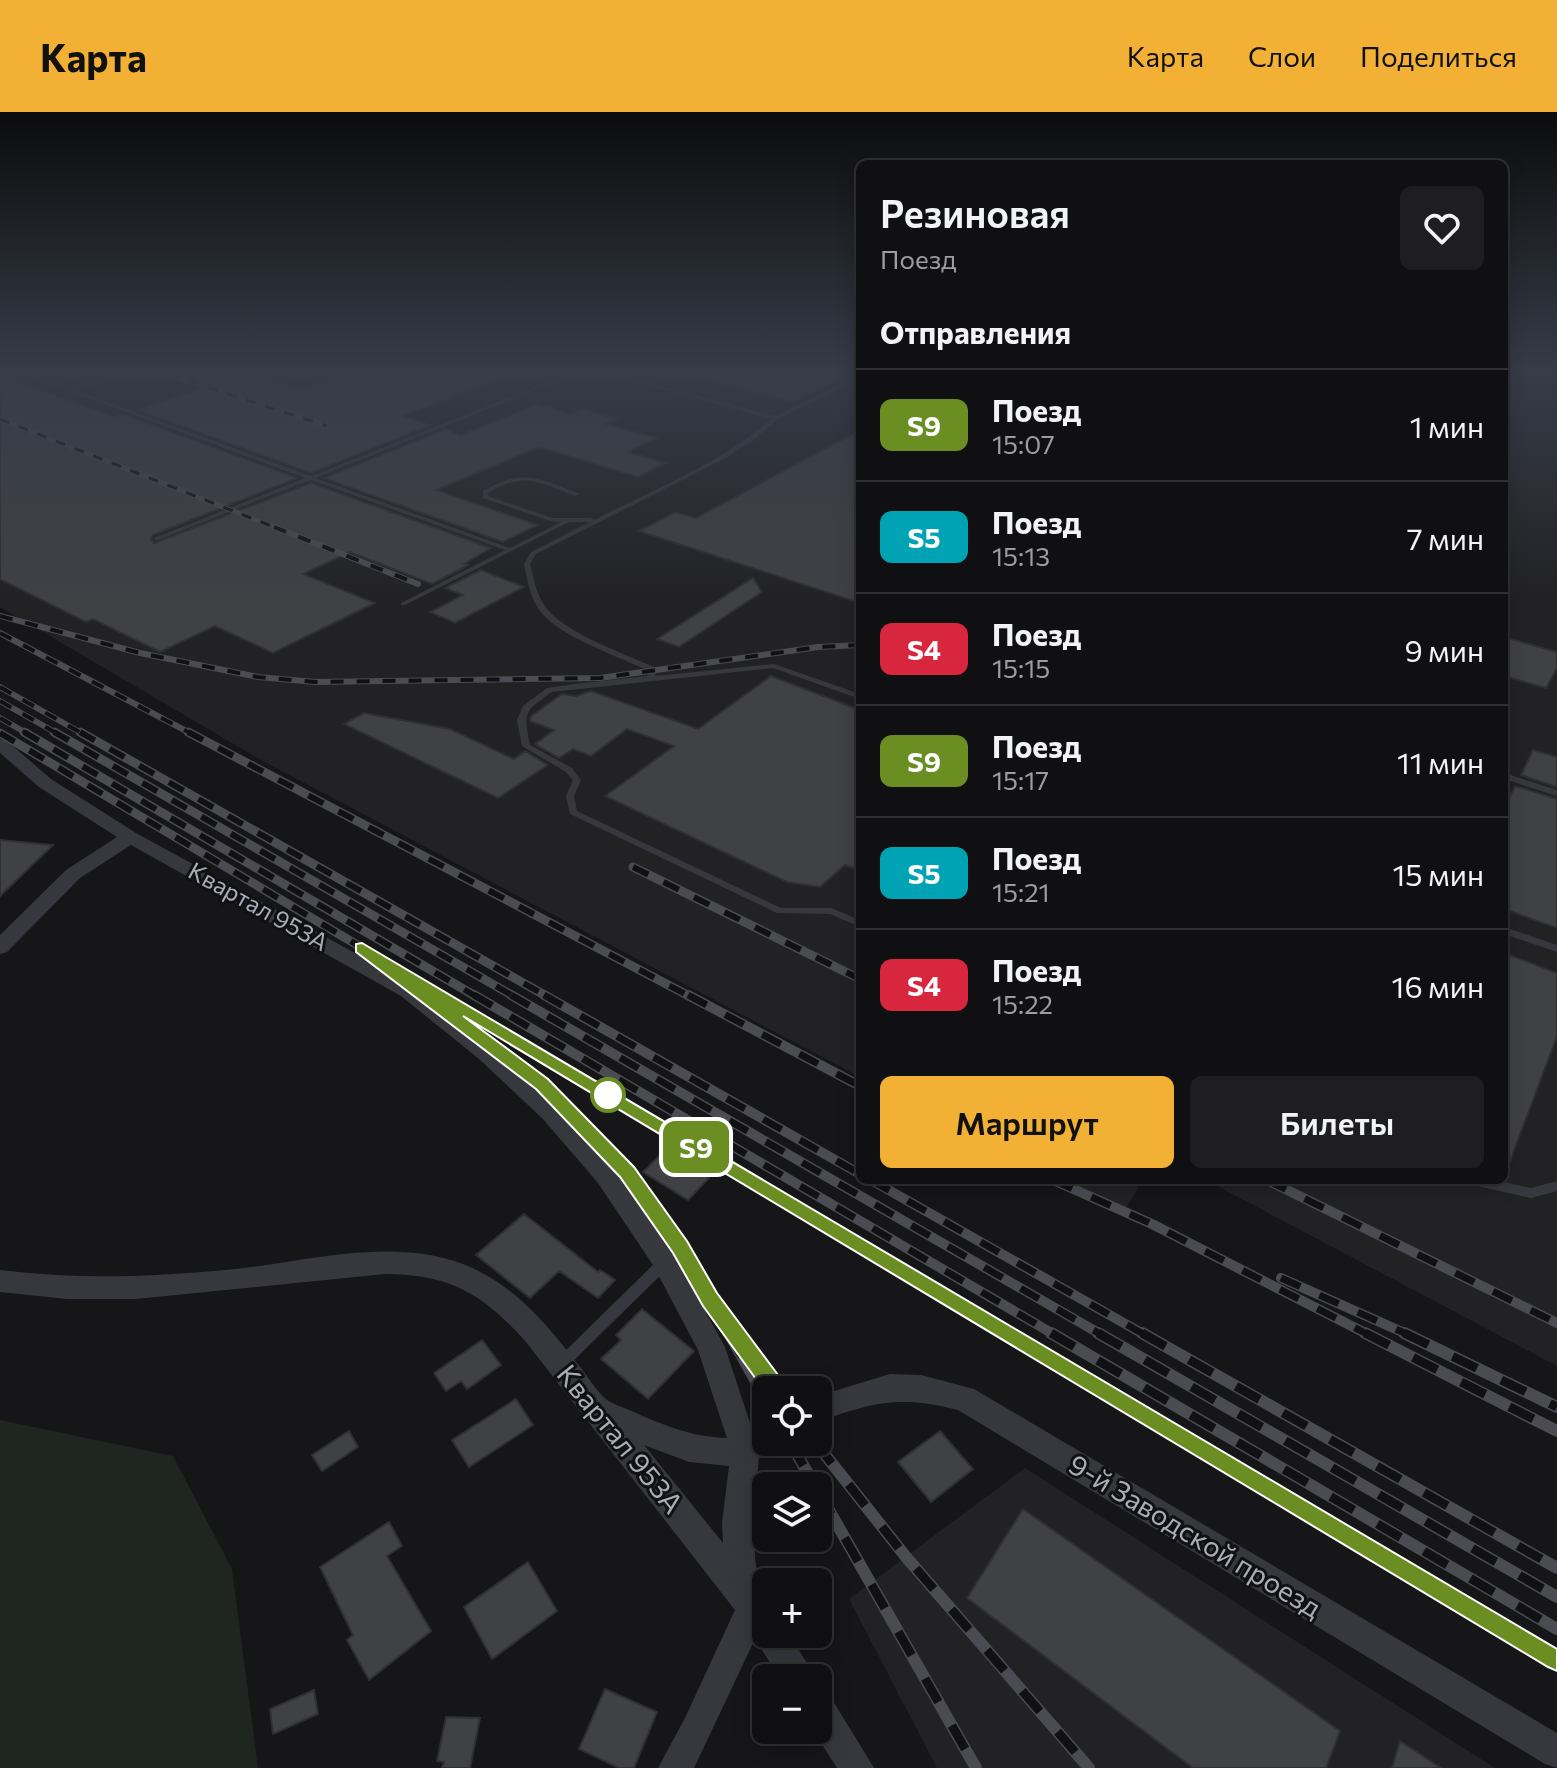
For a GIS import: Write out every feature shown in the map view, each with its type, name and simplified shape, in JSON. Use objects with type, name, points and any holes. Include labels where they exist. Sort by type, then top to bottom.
[{"type":"street","name":"Квартал 953А","points":[[0,744],[45,783],[130,837],[408,991],[462,1034],[561,1123],[607,1176],[665,1262],[711,1347],[752,1436]]},
{"type":"street","points":[[0,947],[73,874],[130,837]]},
{"type":"street","name":"Квартал 953А","points":[[0,1281],[44,1288],[149,1285],[239,1279],[358,1265],[424,1264],[463,1276],[499,1297],[561,1364],[752,1609]]},
{"type":"street","name":"9-й Заводской проезд","points":[[832,1404],[873,1388],[894,1385],[913,1385],[964,1398],[1557,1752]]},
{"type":"street","points":[[597,1409],[670,1442],[704,1450],[752,1443]]},
{"type":"street","name":"Квартал 953А","points":[[752,1456],[737,1523],[740,1566],[752,1596]]},
{"type":"street","points":[[675,1768],[752,1641]]},
{"type":"street","points":[[832,1730],[857,1768]]},
{"type":"lane","points":[[228,446],[510,550]]},
{"type":"lane","points":[[156,539],[389,446]]},
{"type":"lane","points":[[651,676],[653,670],[570,630],[546,614],[533,590],[527,564],[533,553],[740,446]]},
{"type":"lane","points":[[576,494],[520,476],[506,479],[485,492],[485,497],[552,520],[597,519]]},
{"type":"lane","points":[[403,604],[567,522]]},
{"type":"lane","points":[[856,696],[774,666],[651,676],[550,690],[527,706],[521,720],[526,746],[569,770],[577,780],[570,796],[573,812],[780,911],[831,911],[856,922]]},
{"type":"lane","points":[[1508,777],[1557,793]]},
{"type":"lane","points":[[1508,931],[1557,949]]},
{"type":"lane","points":[[1491,1184],[1531,1193],[1557,1186]]},
{"type":"lane","points":[[561,1364],[665,1262]]},
{"type":"shaded area","points":[[0,446],[856,446],[856,1075],[263,761],[0,607]]},
{"type":"shaded area","points":[[1508,446],[1557,446],[1557,1366],[1214,1184],[1508,1184]]},
{"type":"shaded area","points":[[1064,1184],[1141,1184],[1122,1215]]},
{"type":"shaded area","points":[[0,1420],[173,1456],[232,1569],[258,1768],[0,1768]]},
{"type":"shaded area","points":[[1025,1468],[1495,1768],[937,1768],[849,1599]]},
{"type":"building","points":[[0,446],[211,446],[297,478],[153,535],[151,540],[154,543],[311,483],[491,548],[464,564],[468,565],[432,584],[350,552],[303,574],[375,603],[273,653],[215,626],[160,652],[93,619],[86,622],[0,579]]},
{"type":"building","points":[[237,446],[378,446],[311,473]]},
{"type":"building","points":[[402,446],[640,446],[628,452],[666,463],[638,477],[539,447],[436,490],[538,525],[503,542],[324,478]]},
{"type":"building","points":[[830,446],[856,446],[856,602],[639,531],[675,512],[696,518]]},
{"type":"building","points":[[481,570],[524,587],[455,623],[430,612],[463,595],[445,588]]},
{"type":"building","points":[[753,578],[762,592],[679,647],[657,639]]},
{"type":"building","points":[[1508,638],[1557,652],[1557,668],[1546,688],[1508,677]]},
{"type":"building","points":[[771,676],[856,708],[856,869],[845,865],[820,887],[787,882],[605,796],[674,746],[627,729],[591,756],[573,749],[559,758],[535,744],[554,730],[530,721],[531,716],[562,694],[576,696],[591,691],[698,729]]},
{"type":"building","points":[[364,713],[450,729],[514,759],[525,751],[548,765],[498,798],[344,724]]},
{"type":"building","points":[[1533,750],[1557,757],[1557,787],[1521,775]]},
{"type":"building","points":[[1515,786],[1557,799],[1557,928],[1508,910],[1510,796]]},
{"type":"building","points":[[0,840],[53,845],[0,896]]},
{"type":"building","points":[[1508,955],[1557,973],[1557,1036],[1508,1167]]},
{"type":"building","points":[[664,1151],[709,1178],[688,1200],[643,1172]]},
{"type":"building","points":[[524,1214],[598,1272],[600,1270],[615,1280],[598,1298],[559,1271],[530,1298],[476,1255]]},
{"type":"building","points":[[642,1309],[694,1351],[648,1399],[601,1359],[621,1340],[616,1335]]},
{"type":"building","points":[[482,1340],[501,1365],[467,1389],[461,1381],[446,1391],[434,1373]]},
{"type":"building","points":[[516,1399],[533,1425],[469,1467],[452,1440]]},
{"type":"building","points":[[349,1431],[358,1447],[322,1471],[312,1455]]},
{"type":"building","points":[[940,1431],[973,1469],[931,1502],[898,1462]]},
{"type":"building","points":[[1023,1509],[1340,1731],[1326,1768],[1193,1768],[967,1598]]},
{"type":"building","points":[[389,1522],[402,1546],[387,1556],[431,1631],[369,1680],[347,1640],[353,1635],[320,1567]]},
{"type":"building","points":[[528,1562],[557,1611],[492,1659],[464,1607]]},
{"type":"building","points":[[605,1689],[657,1712],[634,1768],[619,1768],[579,1749]]},
{"type":"building","points":[[314,1690],[318,1714],[273,1734],[270,1709]]},
{"type":"building","points":[[446,1717],[480,1718],[470,1768],[442,1768],[444,1762],[437,1761]]},
{"type":"building","points":[[1400,1741],[1441,1768],[1392,1768]]},
{"type":"railway","points":[[69,446],[279,529]]},
{"type":"railway","points":[[274,527],[418,584]]},
{"type":"railway","points":[[0,616],[140,653],[258,677],[315,682],[600,678],[818,647],[856,645]]},
{"type":"railway","points":[[0,633],[192,734]]},
{"type":"railway","points":[[0,687],[83,734]]},
{"type":"railway","points":[[0,701],[58,734]]},
{"type":"railway","points":[[0,718],[28,734]]},
{"type":"railway","points":[[24,732],[477,997]]},
{"type":"railway","points":[[54,732],[515,997]]},
{"type":"railway","points":[[80,732],[548,997]]},
{"type":"railway","points":[[188,732],[691,997]]},
{"type":"railway","points":[[0,733],[445,997]]},
{"type":"railway","points":[[633,867],[856,977]]},
{"type":"railway","points":[[441,995],[1013,1335]]},
{"type":"railway","points":[[474,995],[1055,1335]]},
{"type":"railway","points":[[511,995],[1102,1335]]},
{"type":"railway","points":[[544,995],[856,1172]]},
{"type":"railway","points":[[688,995],[856,1084]]},
{"type":"railway","points":[[442,1007],[541,1085],[609,1150],[670,1233],[730,1335]]},
{"type":"railway","points":[[878,1184],[1145,1335]]},
{"type":"railway","points":[[1062,1184],[1152,1224],[1369,1335]]},
{"type":"railway","points":[[1275,1184],[1557,1323]]},
{"type":"railway","points":[[1281,1278],[1409,1335]]},
{"type":"railway","points":[[729,1333],[753,1376]]},
{"type":"railway","points":[[1010,1333],[1557,1658]]},
{"type":"railway","points":[[1051,1333],[1557,1629]]},
{"type":"railway","points":[[1098,1333],[1557,1597]]},
{"type":"railway","points":[[1142,1333],[1557,1568]]},
{"type":"railway","points":[[1365,1333],[1557,1431]]},
{"type":"railway","points":[[1404,1333],[1557,1407]]},
{"type":"railway","points":[[755,1361],[766,1376]]},
{"type":"railway","points":[[798,1456],[807,1472]]},
{"type":"railway","points":[[826,1456],[906,1557],[1089,1768]]},
{"type":"railway","points":[[832,1516],[976,1768]]},
{"type":"train","name":"S9","points":[[766,1376],[710,1299],[680,1247],[627,1172],[542,1084],[362,948],[1557,1658]]}]
